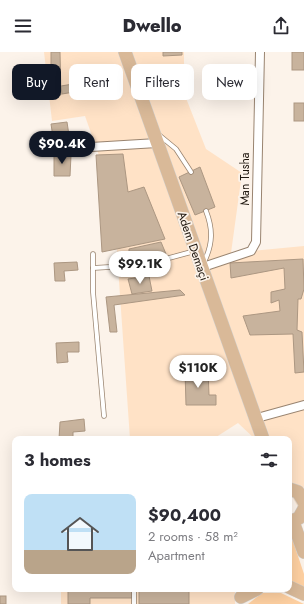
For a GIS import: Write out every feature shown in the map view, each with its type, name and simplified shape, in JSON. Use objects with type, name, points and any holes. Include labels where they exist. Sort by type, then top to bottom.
[{"type":"main road","name":"Adem Demaçi","points":[[125,52],[200,268],[257,418],[262,436]]},
{"type":"main road","points":[[292,489],[298,492],[304,502]]},
{"type":"main road","points":[[292,522],[300,518],[304,511]]},
{"type":"main road","points":[[292,524],[304,552]]},
{"type":"main road","points":[[292,588],[304,594]]},
{"type":"main road","points":[[242,597],[251,592]]},
{"type":"street","name":"Man Tusha","points":[[200,268],[251,251],[256,242],[260,52]]},
{"type":"street","points":[[91,147],[157,143]]},
{"type":"street","points":[[257,418],[304,405]]},
{"type":"lane","points":[[153,130],[176,149],[191,172]]},
{"type":"lane","points":[[200,268],[210,251],[212,226],[206,211]]},
{"type":"lane","points":[[93,268],[143,265],[195,252]]},
{"type":"lane","points":[[93,254],[93,292],[104,416]]},
{"type":"lane","points":[[134,592],[134,604]]},
{"type":"shaded area","points":[[44,52],[184,52],[184,64],[131,64],[131,100],[187,100],[206,149],[242,173],[231,253],[304,246],[304,518],[292,496],[292,436],[252,436],[238,423],[218,436],[130,436],[113,195],[85,116],[52,121],[50,100],[61,100],[61,64],[45,64]]},
{"type":"shaded area","points":[[292,538],[304,574],[304,589],[292,584]]},
{"type":"shaded area","points":[[61,592],[235,592],[235,604],[61,604]]},
{"type":"shaded area","points":[[262,593],[281,593],[304,604],[248,604]]},
{"type":"building","points":[[51,52],[60,52],[60,64],[51,64]]},
{"type":"building","points":[[163,52],[182,52],[182,55],[163,56]]},
{"type":"building","points":[[292,52],[304,52],[304,70],[292,70]]},
{"type":"building","points":[[69,85],[69,93],[62,94],[61,86]]},
{"type":"building","points":[[294,103],[304,103],[304,121],[294,121]]},
{"type":"building","points":[[67,122],[70,142],[54,144],[51,124]]},
{"type":"building","points":[[123,154],[128,192],[144,187],[165,239],[102,252],[96,155]]},
{"type":"building","points":[[54,155],[71,155],[70,176],[54,176]]},
{"type":"building","points":[[200,167],[215,207],[195,215],[179,177]]},
{"type":"building","points":[[161,242],[166,254],[129,259],[129,249]]},
{"type":"building","points":[[303,259],[304,289],[301,299],[298,299],[297,330],[302,332],[304,372],[295,373],[293,334],[250,335],[243,316],[280,311],[279,300],[271,303],[271,292],[285,289],[284,268],[231,278],[230,263]]},
{"type":"building","points":[[77,262],[78,270],[64,271],[65,281],[55,281],[54,263]]},
{"type":"building","points":[[149,276],[152,291],[132,294],[128,279]]},
{"type":"building","points":[[180,290],[185,295],[114,305],[117,332],[110,332],[106,297]]},
{"type":"building","points":[[79,342],[79,352],[67,352],[68,362],[57,363],[56,343]]},
{"type":"building","points":[[208,370],[209,395],[216,395],[216,405],[186,405],[185,371]]},
{"type":"building","points":[[84,419],[85,431],[73,432],[73,436],[59,436],[60,422]]},
{"type":"building","points":[[68,592],[132,592],[132,598],[90,598],[90,604],[68,604]]},
{"type":"building","points":[[139,592],[189,592],[189,604],[139,604]]},
{"type":"building","points":[[0,596],[6,596],[6,604],[0,604]]}]
